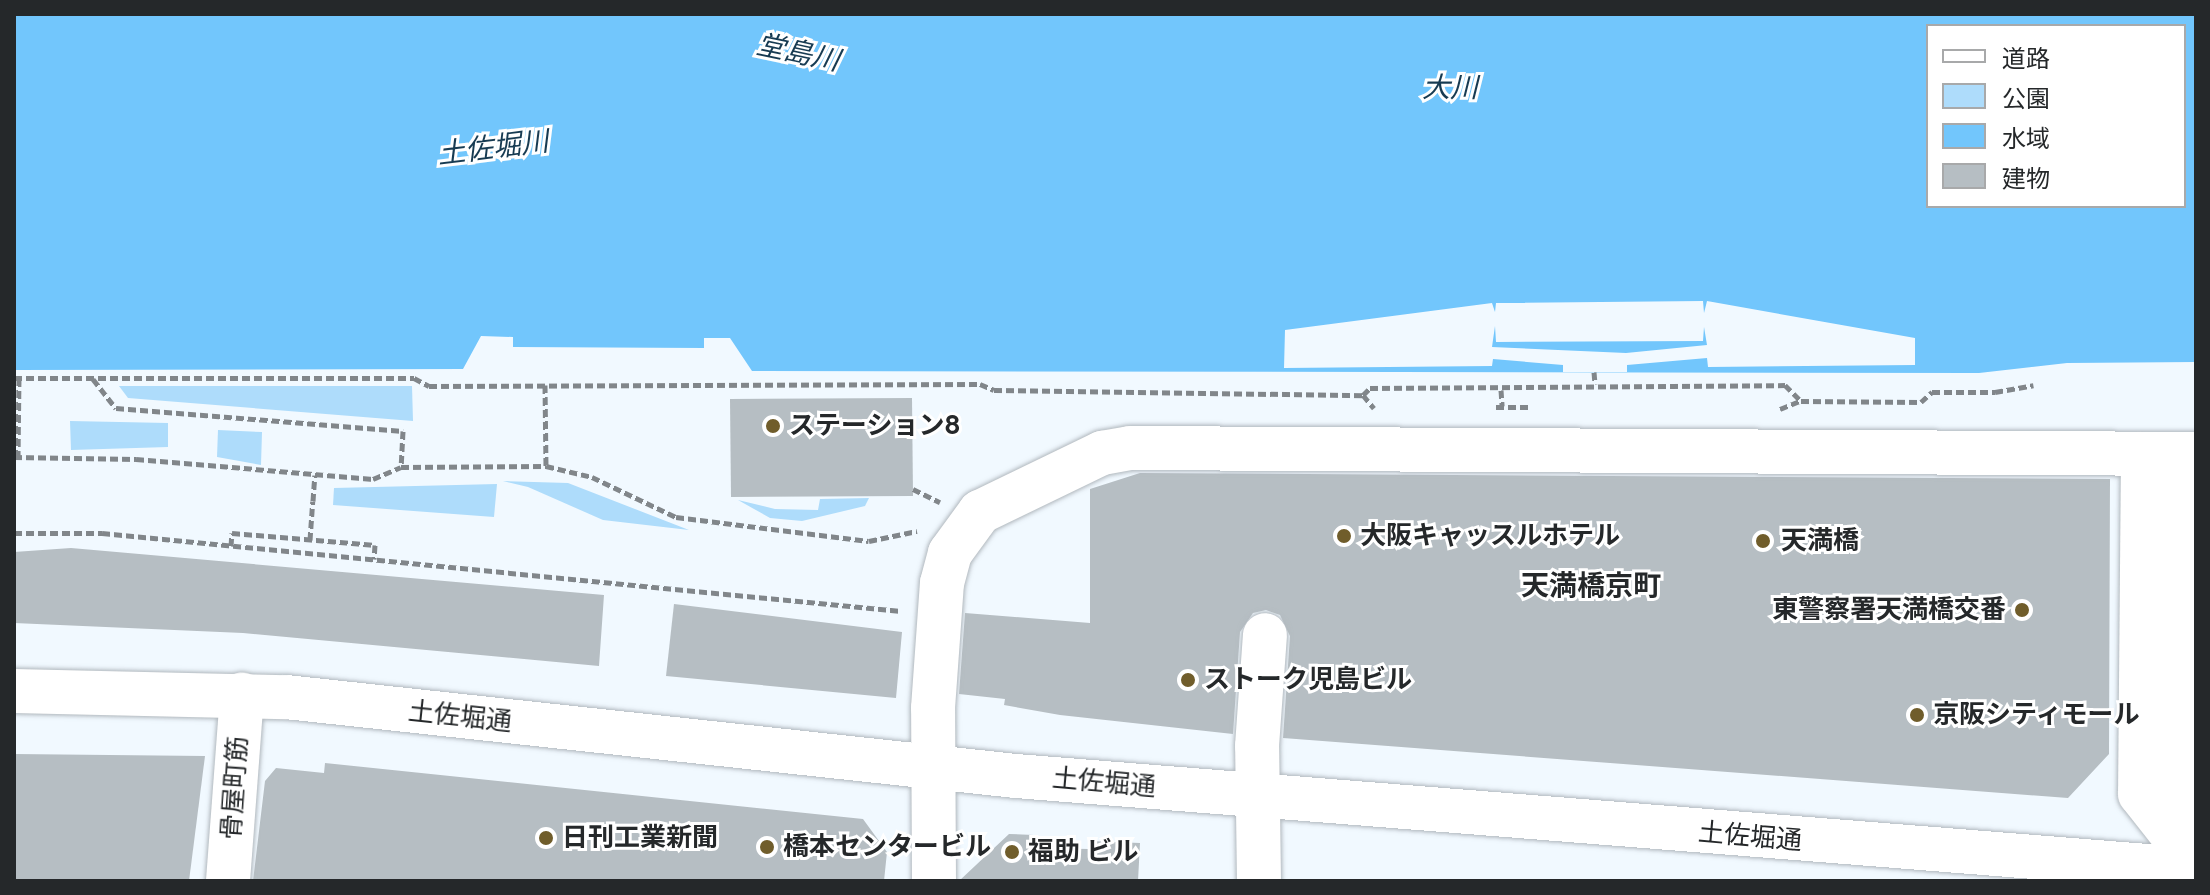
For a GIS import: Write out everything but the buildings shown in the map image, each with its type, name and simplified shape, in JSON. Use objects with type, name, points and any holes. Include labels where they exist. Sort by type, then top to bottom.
[{"type":"main road","points":[[934,881],[934,768],[940,614],[950,553],[980,512],[1102,453],[1145,448],[2173,454],[2188,856]]},
{"type":"main road","points":[[1259,881],[1265,635]]},
{"type":"main road","name":"土佐堀通","points":[[14,691],[242,695],[934,768],[1259,796],[2188,856]]},
{"type":"main road","name":"骨屋町筋","points":[[228,881],[242,695]]},
{"type":"path","points":[[1594,372],[1595,384]]},
{"type":"path","points":[[929,528],[869,541],[676,517],[592,477],[546,466],[401,467],[373,479],[136,459],[16,458],[17,378],[414,378],[429,386],[980,384],[994,390],[1363,395],[1370,388],[1501,390],[1520,385],[1785,385],[1801,401],[1906,402],[1921,402],[1932,392],[1995,392],[2033,385]]},
{"type":"path","points":[[93,378],[116,408],[403,431],[401,467]]},
{"type":"path","points":[[545,385],[546,466]]},
{"type":"path","points":[[1501,390],[1502,406]]},
{"type":"path","points":[[310,540],[315,475]]},
{"type":"path","points":[[913,489],[956,509]]},
{"type":"path","points":[[14,533],[102,533],[907,612]]},
{"type":"path","points":[[231,546],[232,533],[375,545],[374,559]]},
{"type":"green space","points":[[119,386],[412,386],[413,421],[128,398]]},
{"type":"green space","points":[[70,421],[168,423],[168,447],[71,450]]},
{"type":"green space","points":[[218,430],[262,432],[261,465],[217,457]]},
{"type":"green space","points":[[503,481],[568,483],[689,530],[603,520],[528,487]]},
{"type":"green space","points":[[497,484],[494,517],[333,505],[334,488]]},
{"type":"green space","points":[[869,498],[865,506],[802,521],[770,518],[738,500],[775,509],[818,510],[820,499]]},
{"type":"water","points":[[14,14],[2196,14],[2196,362],[2067,363],[1979,373],[752,371],[730,338],[704,338],[704,348],[513,347],[513,337],[481,336],[463,369],[14,370]]},
{"type":"pier","points":[[1703,301],[1704,313],[1707,301],[1915,338],[1915,365],[1708,367],[1707,358],[1627,365],[1627,372],[1563,372],[1563,365],[1493,359],[1492,366],[1284,368],[1285,330],[1492,303],[1495,312],[1496,303]],"holes":[[[1495,326],[1496,342],[1703,341],[1704,327],[1707,345],[1626,353],[1492,347]]]},
{"type":"place","name":"ステーション8","points":[[773,426]]},
{"type":"place","name":"大阪キャッスルホテル","points":[[1344,536]]},
{"type":"place","name":"天満橋","points":[[1763,541]]},
{"type":"place","name":"東警察署天満橋交番","points":[[2022,610]]},
{"type":"place","name":"ストーク児島ビル","points":[[1188,680]]},
{"type":"place","name":"京阪シティモール","points":[[1917,715]]},
{"type":"place","name":"日刊工業新聞","points":[[546,838]]},
{"type":"place","name":"橋本センタービル","points":[[767,847]]},
{"type":"place","name":"福助 ビル","points":[[1012,852]]},
{"type":"district","name":"天満橋京町","points":[[1591,586]]},
{"type":"water label","name":"堂島川","points":[[798,53]]},
{"type":"water label","name":"大川","points":[[1450,88]]},
{"type":"water label","name":"土佐堀川","points":[[493,148]]}]
